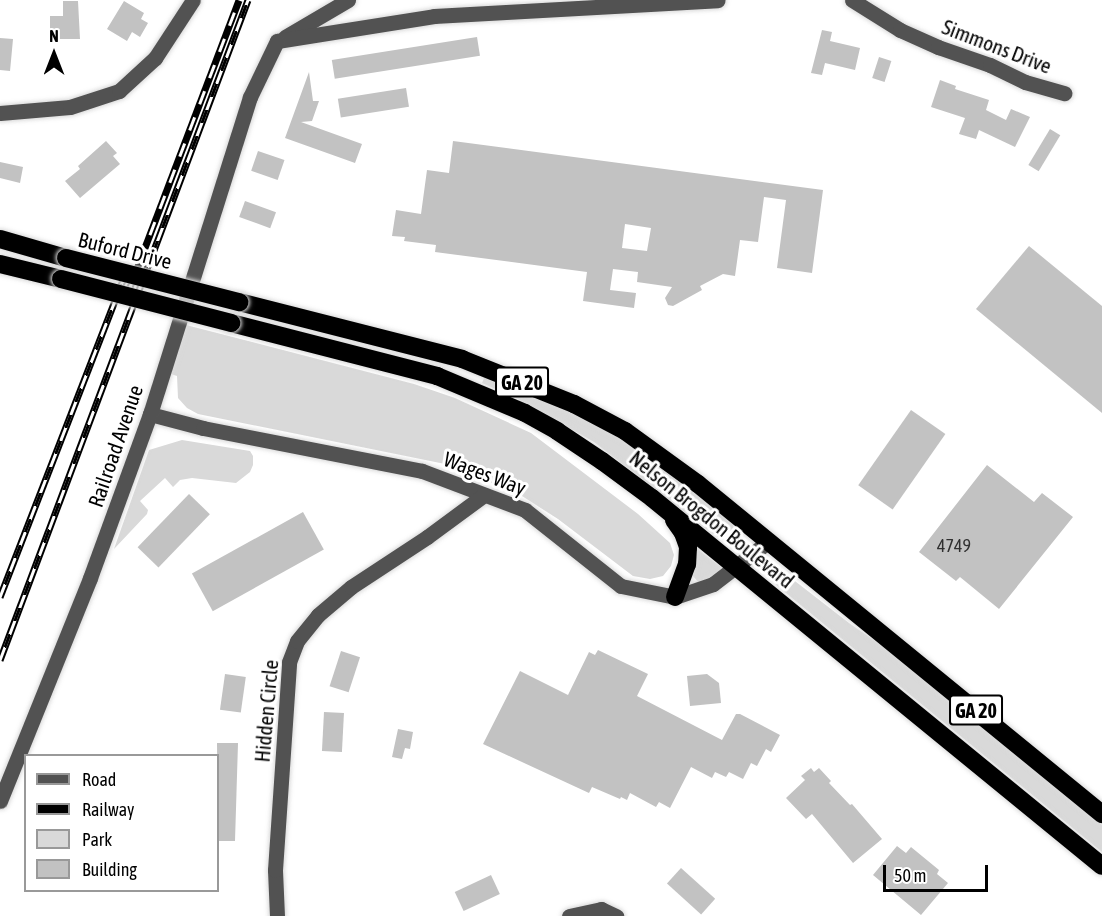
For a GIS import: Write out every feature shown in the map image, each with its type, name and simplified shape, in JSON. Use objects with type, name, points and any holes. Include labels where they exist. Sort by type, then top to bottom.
[{"type":"highway","name":"Buford Drive","points":[[0,239],[239,302]]},
{"type":"highway","name":"Buford Drive","points":[[0,264],[231,323]]},
{"type":"highway","name":"Nelson Brogdon Boulevard","points":[[239,302],[462,359],[574,404],[625,431],[698,484],[769,541],[1102,814]]},
{"type":"highway","name":"Nelson Brogdon Boulevard","points":[[231,323],[437,376],[525,413],[602,461],[736,566],[1102,866]]},
{"type":"highway","points":[[668,511],[683,533],[688,547],[687,564],[675,597]]},
{"type":"street","points":[[0,113],[70,107],[119,91],[154,58],[193,0]]},
{"type":"street","points":[[277,42],[348,0]]},
{"type":"street","points":[[277,42],[434,16],[718,0]]},
{"type":"street","name":"Simmons Drive","points":[[852,0],[900,30],[938,47],[990,65],[1026,82],[1064,93]]},
{"type":"street","name":"Railroad Avenue","points":[[0,801],[90,578],[150,414],[250,97],[277,42]]},
{"type":"street","name":"Wages Way","points":[[150,414],[203,428],[422,471],[525,510],[621,586],[675,597]]},
{"type":"street","name":"Hidden Circle","points":[[277,916],[275,870],[288,674],[289,662],[297,641],[318,615],[351,587],[427,537],[484,495]]},
{"type":"street","points":[[675,597],[712,584],[769,541]]},
{"type":"street","points":[[569,916],[601,909],[616,916]]},
{"type":"green space","points":[[186,325],[414,384],[455,398],[531,433],[638,514],[670,543],[674,555],[671,566],[663,576],[650,579],[633,576],[558,519],[522,496],[450,465],[198,414],[187,408],[178,398],[177,376],[171,374]]},
{"type":"green space","points":[[485,376],[568,410],[623,440],[673,474],[732,523],[740,543],[721,539],[710,532],[594,442],[518,399],[482,383]]},
{"type":"green space","points":[[182,440],[250,451],[253,456],[253,465],[250,472],[236,483],[192,478],[180,480],[173,487],[165,478],[140,501],[148,510],[147,514],[114,549],[149,450]]},
{"type":"green space","points":[[696,548],[721,567],[719,572],[700,584],[693,576]]},
{"type":"green space","points":[[768,565],[782,571],[849,623],[917,670],[1102,825],[1102,852],[770,580],[764,566]]},
{"type":"building","points":[[63,1],[78,1],[80,39],[50,39],[50,16],[63,16]]},
{"type":"building","points":[[124,1],[144,13],[141,19],[148,23],[140,37],[132,32],[127,41],[107,29]]},
{"type":"building","points":[[822,30],[832,32],[830,41],[860,48],[855,70],[825,63],[822,75],[811,73]]},
{"type":"building","points":[[477,37],[480,56],[335,79],[332,60]]},
{"type":"building","points":[[0,38],[13,39],[10,71],[0,70]]},
{"type":"building","points":[[879,57],[891,61],[885,82],[872,78]]},
{"type":"building","points":[[309,72],[313,101],[319,101],[312,121],[301,122],[362,144],[355,163],[285,138]]},
{"type":"building","points":[[940,80],[956,86],[955,89],[989,100],[986,110],[1006,120],[1011,109],[1030,117],[1015,147],[979,130],[976,139],[959,134],[965,118],[931,107]]},
{"type":"building","points":[[406,88],[409,107],[341,118],[338,99]]},
{"type":"building","points":[[1050,129],[1060,135],[1039,171],[1028,165]]},
{"type":"building","points":[[106,141],[117,153],[113,156],[120,164],[80,198],[65,181],[80,169],[78,166]]},
{"type":"building","points":[[453,141],[823,190],[812,273],[777,268],[786,200],[764,197],[758,242],[740,240],[735,276],[723,274],[700,286],[702,290],[673,306],[668,305],[665,298],[672,287],[637,282],[638,272],[613,269],[610,290],[636,293],[634,308],[583,301],[587,272],[435,252],[436,245],[404,241],[405,237],[392,236],[396,210],[421,214],[427,170],[449,173]],"holes":[[[625,224],[651,228],[647,251],[622,248]]]},
{"type":"building","points":[[258,151],[284,160],[278,180],[251,171]]},
{"type":"building","points":[[0,162],[23,167],[20,183],[0,178]]},
{"type":"building","points":[[245,201],[276,212],[270,228],[239,217]]},
{"type":"building","points":[[1029,246],[1102,306],[1102,413],[976,309]]},
{"type":"building","points":[[911,410],[945,434],[893,509],[858,485]]},
{"type":"building","points":[[987,465],[1034,502],[1042,493],[1073,517],[999,609],[960,577],[956,581],[919,552]]},
{"type":"building","points":[[189,494],[210,514],[158,567],[138,547]]},
{"type":"building","points":[[303,512],[324,550],[213,611],[192,574]]},
{"type":"building","points":[[598,650],[648,674],[637,696],[722,740],[736,714],[780,735],[771,752],[766,749],[757,766],[751,763],[743,779],[729,772],[726,777],[715,772],[712,778],[691,767],[670,808],[659,802],[656,807],[630,793],[627,800],[592,787],[589,793],[483,744],[520,671],[568,695],[589,652],[595,655]]},
{"type":"building","points":[[341,651],[360,657],[349,692],[330,686]]},
{"type":"building","points":[[225,674],[246,677],[241,713],[220,710]]},
{"type":"building","points":[[707,674],[719,683],[721,703],[690,706],[687,676]]},
{"type":"building","points":[[324,712],[344,713],[342,752],[322,751]]},
{"type":"building","points":[[398,729],[413,732],[410,749],[405,748],[402,759],[392,757]]},
{"type":"building","points":[[217,743],[238,743],[235,841],[219,841],[219,754],[217,754]]},
{"type":"building","points":[[811,768],[814,772],[819,768],[831,781],[829,783],[850,805],[852,804],[882,839],[853,863],[812,814],[806,819],[786,798],[805,780],[801,776]]},
{"type":"building","points":[[897,846],[906,853],[911,847],[939,870],[937,874],[948,883],[921,915],[873,875]]},
{"type":"building","points":[[681,868],[715,899],[701,914],[667,884]]},
{"type":"building","points":[[491,875],[500,894],[464,911],[455,892]]},
{"type":"railway","points":[[130,287],[239,0]]},
{"type":"railway","points":[[0,660],[248,0]]},
{"type":"railway","points":[[0,597],[128,267]]}]
